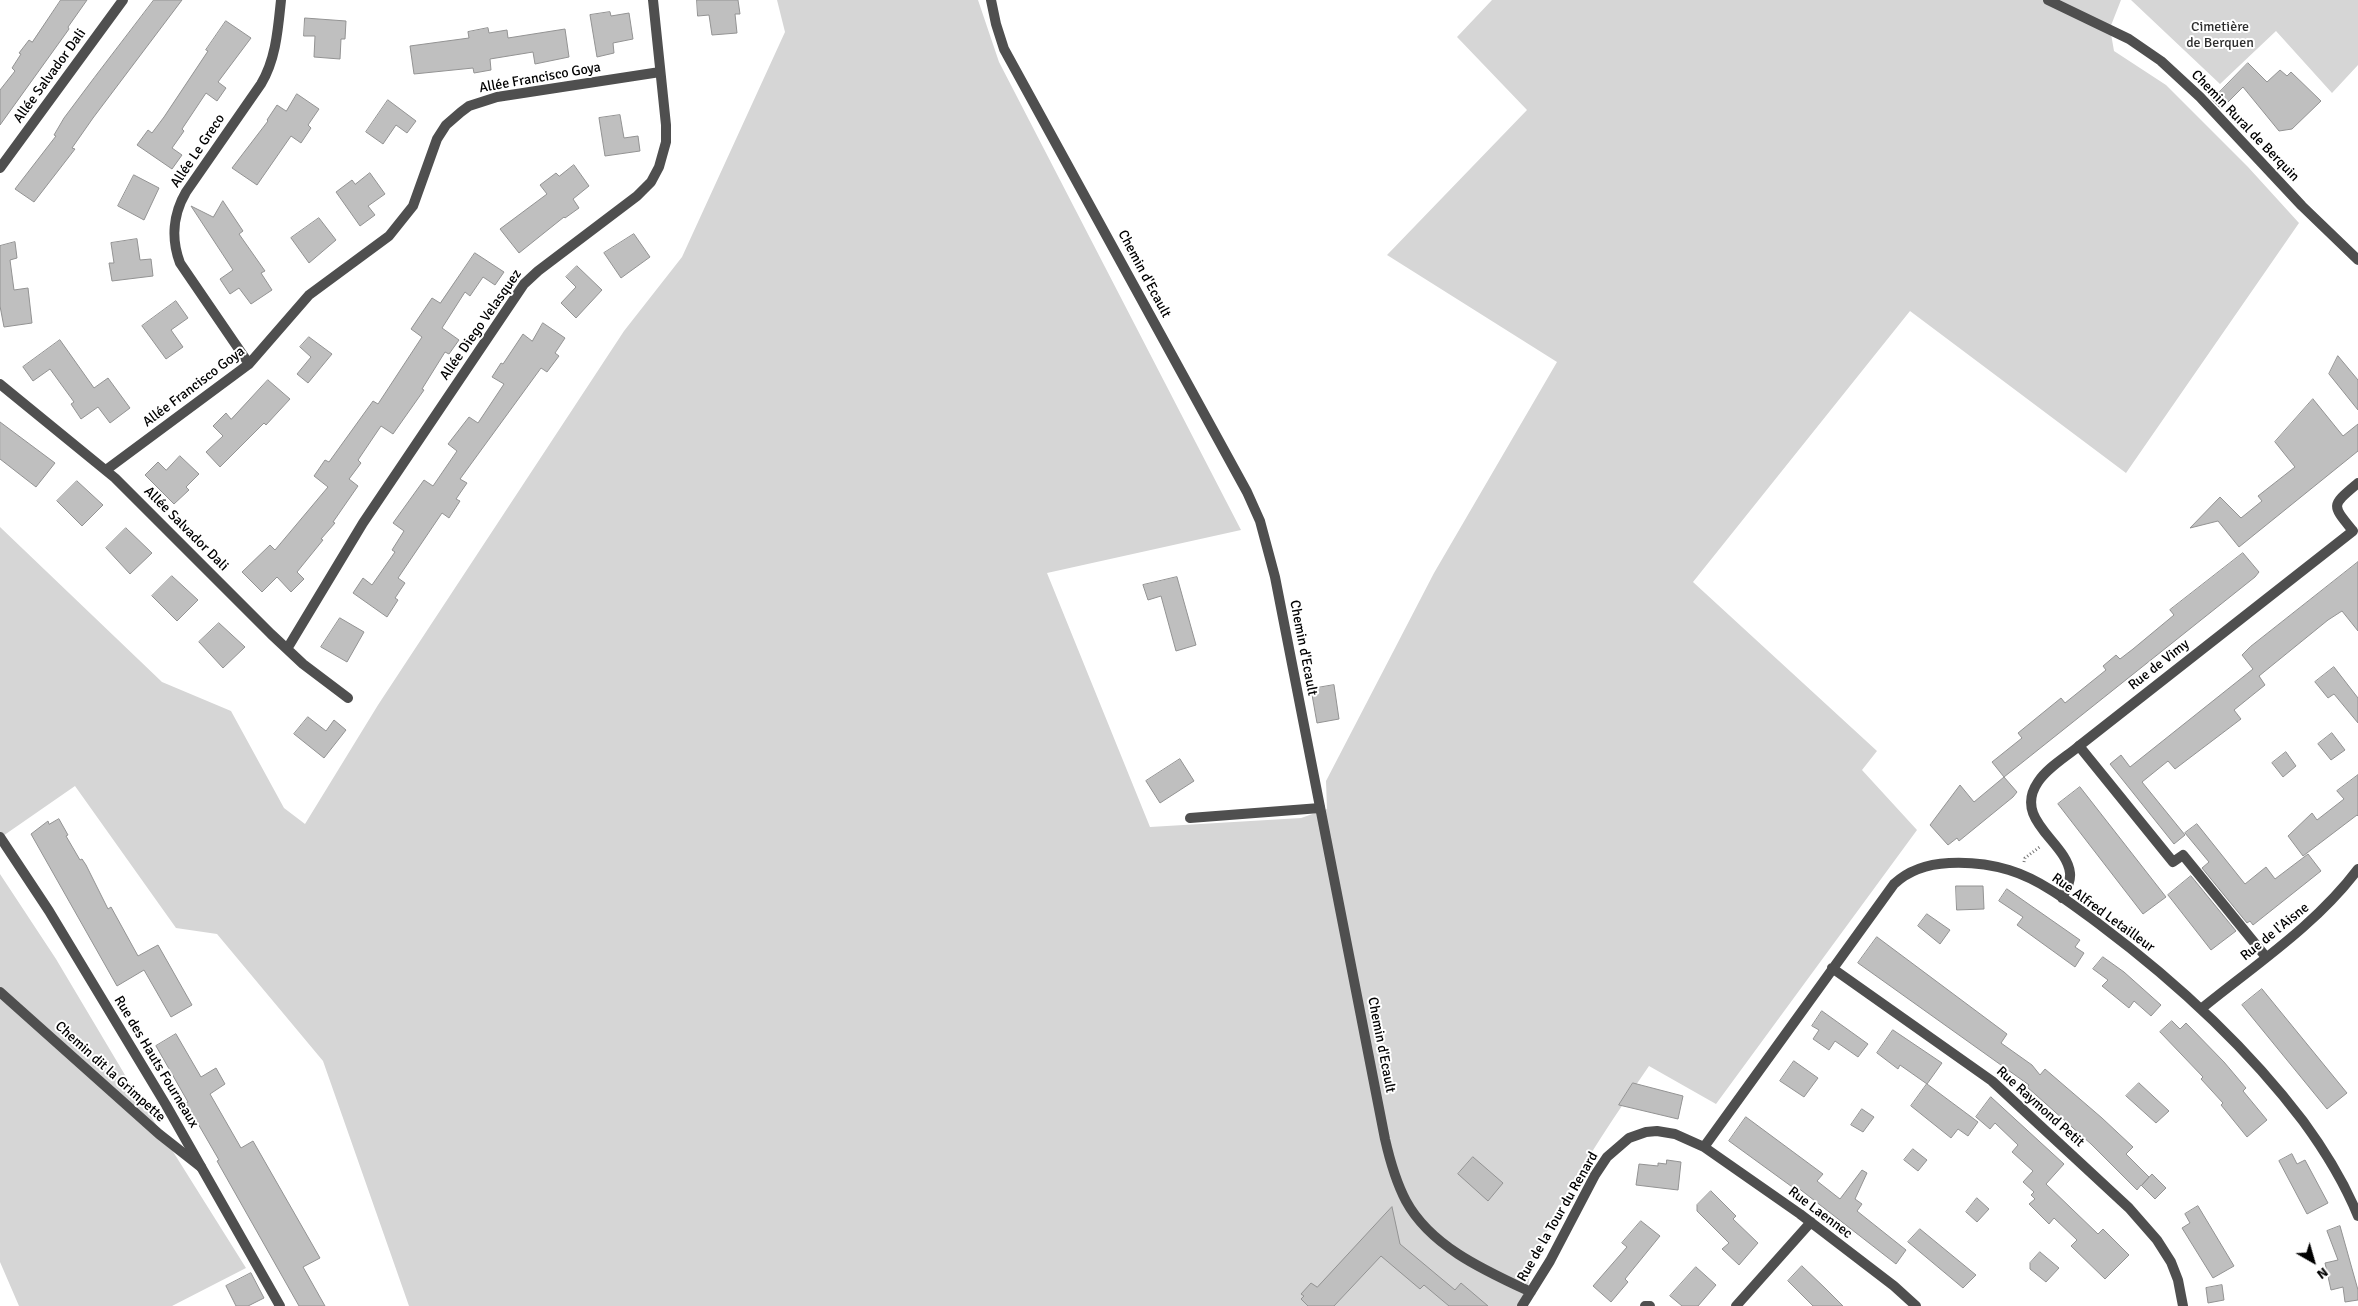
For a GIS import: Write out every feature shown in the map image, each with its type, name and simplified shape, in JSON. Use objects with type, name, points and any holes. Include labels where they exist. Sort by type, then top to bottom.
[{"type":"street","name":"Allée Salvador Dali","points":[[0,168],[123,0]]},
{"type":"street","name":"Allée Le Greco","points":[[249,364],[180,263],[175,245],[175,224],[179,206],[186,192],[270,68],[281,0]]},
{"type":"street","name":"Allée Diego Velasquez","points":[[287,649],[362,523],[524,284],[538,270],[637,196],[655,175],[666,142],[653,0]]},
{"type":"street","name":"Chemin d'Ecault","points":[[991,0],[1004,48],[1255,510],[1271,560],[1385,1139],[1400,1190],[1420,1221],[1445,1244],[1483,1269],[1531,1292]]},
{"type":"street","name":"Chemin Rural de Berquin","points":[[2048,0],[2140,46],[2180,78],[2302,206],[2358,260]]},
{"type":"street","name":"Allée Francisco Goya","points":[[106,470],[249,364],[309,295],[381,243],[401,222],[417,197],[437,139],[446,125],[469,106],[496,97],[660,72]]},
{"type":"street","name":"Allée Salvador Dali","points":[[0,384],[106,470],[287,649],[348,698]]},
{"type":"street","name":"Rue de Vimy","points":[[2062,898],[2070,881],[2069,866],[2034,816],[2032,799],[2034,790],[2041,778],[2079,746],[2355,535],[2337,512],[2336,505],[2339,498],[2358,483]]},
{"type":"street","points":[[2079,746],[2173,862],[2182,855],[2266,957]]},
{"type":"street","points":[[1190,818],[1320,808]]},
{"type":"street","name":"Rue des Hauts Fourneaux","points":[[0,837],[59,927],[204,1169],[280,1306]]},
{"type":"street","name":"Rue Alfred Letailleur","points":[[1704,1147],[1894,884],[1914,870],[1943,863],[1965,862],[1990,865],[2021,875],[2062,898],[2127,945],[2201,1009],[2255,1063],[2302,1120],[2336,1170],[2358,1216]]},
{"type":"street","name":"Rue de l'Aisne","points":[[2201,1009],[2324,909],[2358,869]]},
{"type":"street","name":"Rue Raymond Petit","points":[[1832,968],[1992,1081],[2129,1208],[2157,1240],[2171,1262],[2178,1280],[2182,1306]]},
{"type":"street","name":"Chemin dit la Grimpette","points":[[0,992],[159,1134],[204,1169]]},
{"type":"street","name":"Rue de la Tour du Renard","points":[[1522,1306],[1550,1261],[1595,1174],[1607,1157],[1621,1143],[1638,1134],[1657,1132],[1675,1134],[1704,1147]]},
{"type":"street","name":"Rue Laennec","points":[[1704,1147],[1811,1222],[1894,1286],[1916,1306]]},
{"type":"street","points":[[1736,1306],[1811,1222]]},
{"type":"street","points":[[1645,1306],[1650,1306]]},
{"type":"path","points":[[2025,858],[2049,839]]},
{"type":"green space","points":[[777,0],[978,0],[999,62],[1241,530],[1047,573],[1150,827],[1301,818],[1327,809],[1326,781],[1434,573],[1557,362],[1387,255],[1527,110],[1457,37],[1492,0],[2121,0],[2110,28],[2114,51],[2166,85],[2248,167],[2299,223],[2126,473],[1910,311],[1693,582],[1877,751],[1862,770],[1917,830],[1716,1104],[1649,1066],[1590,1154],[1547,1233],[1532,1268],[1527,1293],[1527,1306],[409,1306],[323,1061],[217,934],[176,928],[75,786],[0,838],[0,527],[162,682],[231,711],[284,808],[305,824],[378,705],[624,331],[682,257],[785,32]]},
{"type":"green space","name":"Cimetière de Berquen","points":[[2131,0],[2358,0],[2358,65],[2332,93],[2276,31],[2220,84]]},
{"type":"green space","points":[[0,874],[56,959],[125,1075],[246,1268],[172,1306],[19,1306],[0,1262]]},
{"type":"building","points":[[61,0],[87,0],[68,27],[69,29],[0,125],[0,90],[15,71],[12,68],[21,54],[19,53],[29,40],[32,42]]},
{"type":"building","points":[[154,0],[182,0],[93,118],[72,148],[75,149],[34,202],[15,189],[56,136],[54,135],[64,118]]},
{"type":"building","points":[[697,0],[738,0],[740,14],[735,14],[737,33],[712,35],[709,15],[698,16]]},
{"type":"building","points":[[610,12],[611,16],[629,13],[633,39],[613,43],[614,53],[597,57],[590,15]]},
{"type":"building","points":[[305,18],[346,21],[345,39],[341,39],[340,59],[314,57],[315,36],[304,36]]},
{"type":"building","points":[[226,21],[251,38],[218,82],[226,88],[217,101],[206,93],[182,129],[184,131],[172,148],[182,155],[172,169],[137,145],[148,130],[152,133],[164,117]]},
{"type":"building","points":[[488,28],[489,33],[507,30],[508,38],[565,29],[569,57],[535,64],[533,52],[490,59],[491,70],[474,73],[473,68],[414,74],[410,46],[469,38],[468,32]]},
{"type":"building","points":[[2248,63],[2267,82],[2280,70],[2287,76],[2291,72],[2321,101],[2292,129],[2279,131],[2243,87],[2221,109],[2212,100]]},
{"type":"building","points":[[297,94],[319,109],[308,125],[311,128],[301,143],[291,136],[257,185],[232,168],[268,121],[277,105],[286,111]]},
{"type":"building","points":[[388,100],[416,121],[407,133],[396,125],[383,144],[366,132]]},
{"type":"building","points":[[620,115],[624,138],[638,136],[640,151],[605,156],[599,118]]},
{"type":"building","points":[[574,165],[589,186],[573,199],[579,208],[564,217],[519,253],[500,229],[547,194],[540,185],[556,173],[559,176]]},
{"type":"building","points":[[370,173],[385,194],[368,206],[375,215],[360,226],[336,192],[352,180],[355,184]]},
{"type":"building","points":[[134,175],[159,188],[144,220],[118,206]]},
{"type":"building","points":[[223,201],[243,231],[239,234],[265,271],[261,273],[272,290],[251,304],[239,288],[230,294],[220,279],[233,270],[191,206],[213,217]]},
{"type":"building","points":[[319,218],[336,240],[309,263],[291,238]]},
{"type":"building","points":[[634,234],[650,257],[621,278],[604,253]]},
{"type":"building","points":[[137,239],[140,260],[151,259],[153,276],[112,281],[109,263],[114,263],[111,243]]},
{"type":"building","points":[[15,242],[17,258],[10,260],[14,290],[28,288],[32,323],[4,327],[0,306],[0,246]]},
{"type":"building","points":[[475,253],[504,272],[495,285],[483,277],[470,296],[465,292],[442,328],[459,340],[449,354],[445,352],[422,389],[424,390],[393,434],[381,426],[358,460],[361,463],[349,479],[358,486],[333,522],[335,523],[321,539],[323,540],[297,572],[304,579],[291,592],[277,577],[262,592],[242,572],[270,545],[275,550],[328,487],[314,476],[325,460],[329,462],[373,401],[378,404],[422,337],[411,329],[432,298],[440,303]]},
{"type":"building","points":[[577,266],[602,290],[576,318],[561,303],[576,287],[566,277]]},
{"type":"building","points":[[176,301],[188,318],[171,330],[183,347],[166,359],[142,326]]},
{"type":"building","points":[[543,323],[565,338],[555,353],[559,356],[547,372],[541,368],[460,479],[467,483],[456,499],[460,501],[449,518],[442,513],[398,578],[405,583],[395,598],[398,600],[387,617],[353,593],[363,578],[372,585],[395,552],[392,550],[404,531],[393,523],[424,480],[433,486],[457,451],[448,444],[469,417],[478,423],[504,384],[492,377],[501,363],[503,364],[523,334],[532,341]]},
{"type":"building","points":[[309,337],[332,354],[308,383],[297,374],[311,357],[300,347]]},
{"type":"building","points":[[60,340],[94,388],[108,378],[130,408],[110,423],[98,407],[81,419],[71,404],[74,402],[50,369],[33,381],[23,367]]},
{"type":"building","points":[[2338,356],[2358,380],[2358,410],[2329,374]]},
{"type":"building","points":[[268,380],[290,399],[266,425],[264,423],[220,467],[206,452],[223,436],[213,426],[226,413],[231,419]]},
{"type":"building","points":[[2313,399],[2343,436],[2358,424],[2358,451],[2239,547],[2218,521],[2190,528],[2220,497],[2241,518],[2262,501],[2258,496],[2295,467],[2275,442]]},
{"type":"building","points":[[0,422],[55,463],[36,487],[0,459]]},
{"type":"building","points":[[180,456],[199,474],[186,487],[189,490],[174,504],[145,475],[158,462],[166,470]]},
{"type":"building","points":[[77,481],[103,505],[82,526],[57,501]]},
{"type":"building","points":[[126,528],[152,553],[130,574],[106,548]]},
{"type":"building","points":[[2243,553],[2259,572],[2255,577],[2004,777],[1992,762],[2022,738],[2018,733],[2061,698],[2065,703],[2106,670],[2103,666],[2116,655],[2120,659],[2133,649],[2174,615],[2170,610]]},
{"type":"building","points":[[2358,562],[2358,631],[2342,611],[2328,620],[2259,676],[2265,685],[2234,710],[2241,719],[2175,769],[2168,761],[2142,782],[2185,835],[2174,844],[2110,764],[2121,755],[2130,767],[2253,669],[2242,655]]},
{"type":"building","points":[[172,576],[198,600],[177,621],[152,596]]},
{"type":"building","points":[[1177,577],[1196,645],[1176,651],[1161,596],[1148,600],[1143,585]]},
{"type":"building","points":[[340,618],[364,632],[347,662],[321,647]]},
{"type":"building","points":[[219,623],[245,647],[223,668],[199,642]]},
{"type":"building","points":[[2334,667],[2358,698],[2358,723],[2334,694],[2328,698],[2315,682]]},
{"type":"building","points":[[1334,685],[1339,719],[1317,723],[1311,689]]},
{"type":"building","points":[[308,717],[326,731],[334,720],[346,730],[324,758],[294,734]]},
{"type":"building","points":[[2332,733],[2345,750],[2331,760],[2318,744]]},
{"type":"building","points":[[2286,752],[2296,766],[2283,777],[2272,763]]},
{"type":"building","points":[[1180,759],[1194,781],[1160,803],[1146,781]]},
{"type":"building","points":[[2358,775],[2358,816],[2303,856],[2288,836],[2312,813],[2317,820],[2344,799],[2337,791]]},
{"type":"building","points":[[2004,777],[2017,792],[1959,841],[1957,838],[1948,845],[1930,825],[1960,785],[1974,802]]},
{"type":"building","points":[[2080,787],[2166,897],[2143,914],[2058,804]]},
{"type":"building","points":[[59,819],[68,835],[66,836],[80,860],[82,859],[86,865],[108,909],[111,907],[138,956],[158,945],[192,1005],[171,1017],[144,970],[117,986],[31,834],[48,821],[49,824]]},
{"type":"building","points":[[2197,824],[2245,884],[2266,867],[2275,879],[2308,854],[2321,871],[2253,925],[2250,921],[2247,923],[2202,868],[2209,862],[2185,833]]},
{"type":"building","points":[[2191,876],[2236,931],[2211,950],[2168,895]]},
{"type":"building","points":[[1956,886],[1983,886],[1984,909],[1957,910]]},
{"type":"building","points":[[2007,889],[2080,940],[2075,947],[2084,953],[2075,967],[2017,925],[2023,917],[1999,901]]},
{"type":"building","points":[[1927,914],[1950,930],[1940,944],[1918,926]]},
{"type":"building","points":[[1877,937],[2007,1034],[2001,1043],[2032,1065],[2040,1075],[2045,1069],[2133,1147],[2126,1154],[2149,1177],[2142,1185],[2152,1174],[2166,1188],[2155,1199],[2141,1185],[2137,1190],[2091,1144],[2027,1087],[2029,1085],[1858,963]]},
{"type":"building","points":[[2103,957],[2124,972],[2161,1005],[2151,1016],[2134,1001],[2129,1008],[2102,986],[2108,980],[2093,969]]},
{"type":"building","points":[[2262,989],[2347,1093],[2327,1109],[2242,1005]]},
{"type":"building","points":[[1822,1011],[1868,1044],[1858,1057],[1835,1041],[1829,1050],[1813,1039],[1819,1030],[1812,1026]]},
{"type":"building","points":[[2172,1021],[2180,1029],[2186,1023],[2224,1062],[2246,1088],[2243,1091],[2267,1120],[2247,1137],[2221,1105],[2223,1103],[2201,1079],[2203,1077],[2160,1032]]},
{"type":"building","points":[[1893,1030],[1942,1063],[1927,1084],[1900,1065],[1898,1069],[1877,1053]]},
{"type":"building","points":[[176,1034],[201,1077],[216,1068],[225,1084],[210,1094],[241,1148],[253,1141],[320,1258],[303,1267],[325,1306],[299,1306],[217,1161],[219,1160],[156,1046]]},
{"type":"building","points":[[1794,1061],[1818,1078],[1804,1097],[1780,1081]]},
{"type":"building","points":[[1633,1083],[1683,1096],[1678,1119],[1619,1105]]},
{"type":"building","points":[[2139,1083],[2169,1111],[2156,1123],[2126,1096]]},
{"type":"building","points":[[1927,1084],[1978,1122],[1968,1136],[1958,1129],[1951,1138],[1911,1106]]},
{"type":"building","points":[[1991,1097],[2064,1164],[2046,1184],[2098,1234],[2103,1229],[2129,1255],[2105,1279],[2071,1246],[2077,1240],[2054,1218],[2049,1224],[2029,1204],[2035,1199],[2031,1195],[2034,1192],[2023,1182],[2033,1171],[2012,1152],[2018,1145],[1995,1123],[1990,1129],[1976,1117]]},
{"type":"building","points":[[1862,1109],[1874,1117],[1863,1132],[1851,1125]]},
{"type":"building","points":[[1746,1117],[1823,1174],[1817,1181],[1840,1199],[1862,1170],[1867,1173],[1855,1199],[1862,1204],[1857,1211],[1906,1250],[1896,1264],[1797,1187],[1795,1189],[1729,1141]]},
{"type":"building","points":[[1913,1149],[1927,1160],[1918,1171],[1904,1160]]},
{"type":"building","points":[[2292,1154],[2297,1164],[2305,1160],[2328,1203],[2307,1214],[2279,1161]]},
{"type":"building","points":[[1473,1157],[1503,1183],[1488,1201],[1458,1174]]},
{"type":"building","points":[[1667,1160],[1681,1162],[1678,1190],[1636,1185],[1639,1164],[1658,1166],[1658,1163],[1666,1164]]},
{"type":"building","points":[[1711,1191],[1736,1216],[1733,1219],[1758,1243],[1739,1265],[1722,1249],[1729,1243],[1697,1211],[1697,1205]]},
{"type":"building","points":[[1977,1198],[1989,1209],[1977,1222],[1966,1212]]},
{"type":"building","points":[[2198,1206],[2234,1266],[2213,1278],[2182,1228],[2190,1223],[2185,1214]]},
{"type":"building","points":[[1392,1207],[1400,1244],[1455,1290],[1461,1283],[1488,1306],[1449,1306],[1424,1285],[1420,1289],[1381,1256],[1334,1306],[1308,1306],[1301,1299],[1304,1296],[1301,1294],[1311,1283],[1317,1287]]},
{"type":"building","points":[[1641,1221],[1660,1236],[1625,1279],[1628,1282],[1611,1302],[1593,1286],[1627,1247],[1622,1243]]},
{"type":"building","points":[[2340,1226],[2358,1290],[2358,1300],[2345,1302],[2343,1287],[2331,1290],[2325,1263],[2338,1260],[2327,1231]]},
{"type":"building","points":[[1920,1229],[1976,1275],[1963,1288],[1908,1242]]},
{"type":"building","points":[[2040,1252],[2059,1268],[2046,1282],[2030,1269],[2030,1263]]},
{"type":"building","points":[[1802,1266],[1843,1306],[1813,1306],[1788,1281]]},
{"type":"building","points":[[1696,1267],[1716,1285],[1698,1306],[1682,1306],[1670,1296]]},
{"type":"building","points":[[251,1273],[264,1298],[248,1306],[236,1306],[226,1286]]},
{"type":"building","points":[[2222,1285],[2224,1300],[2208,1303],[2206,1288]]}]
